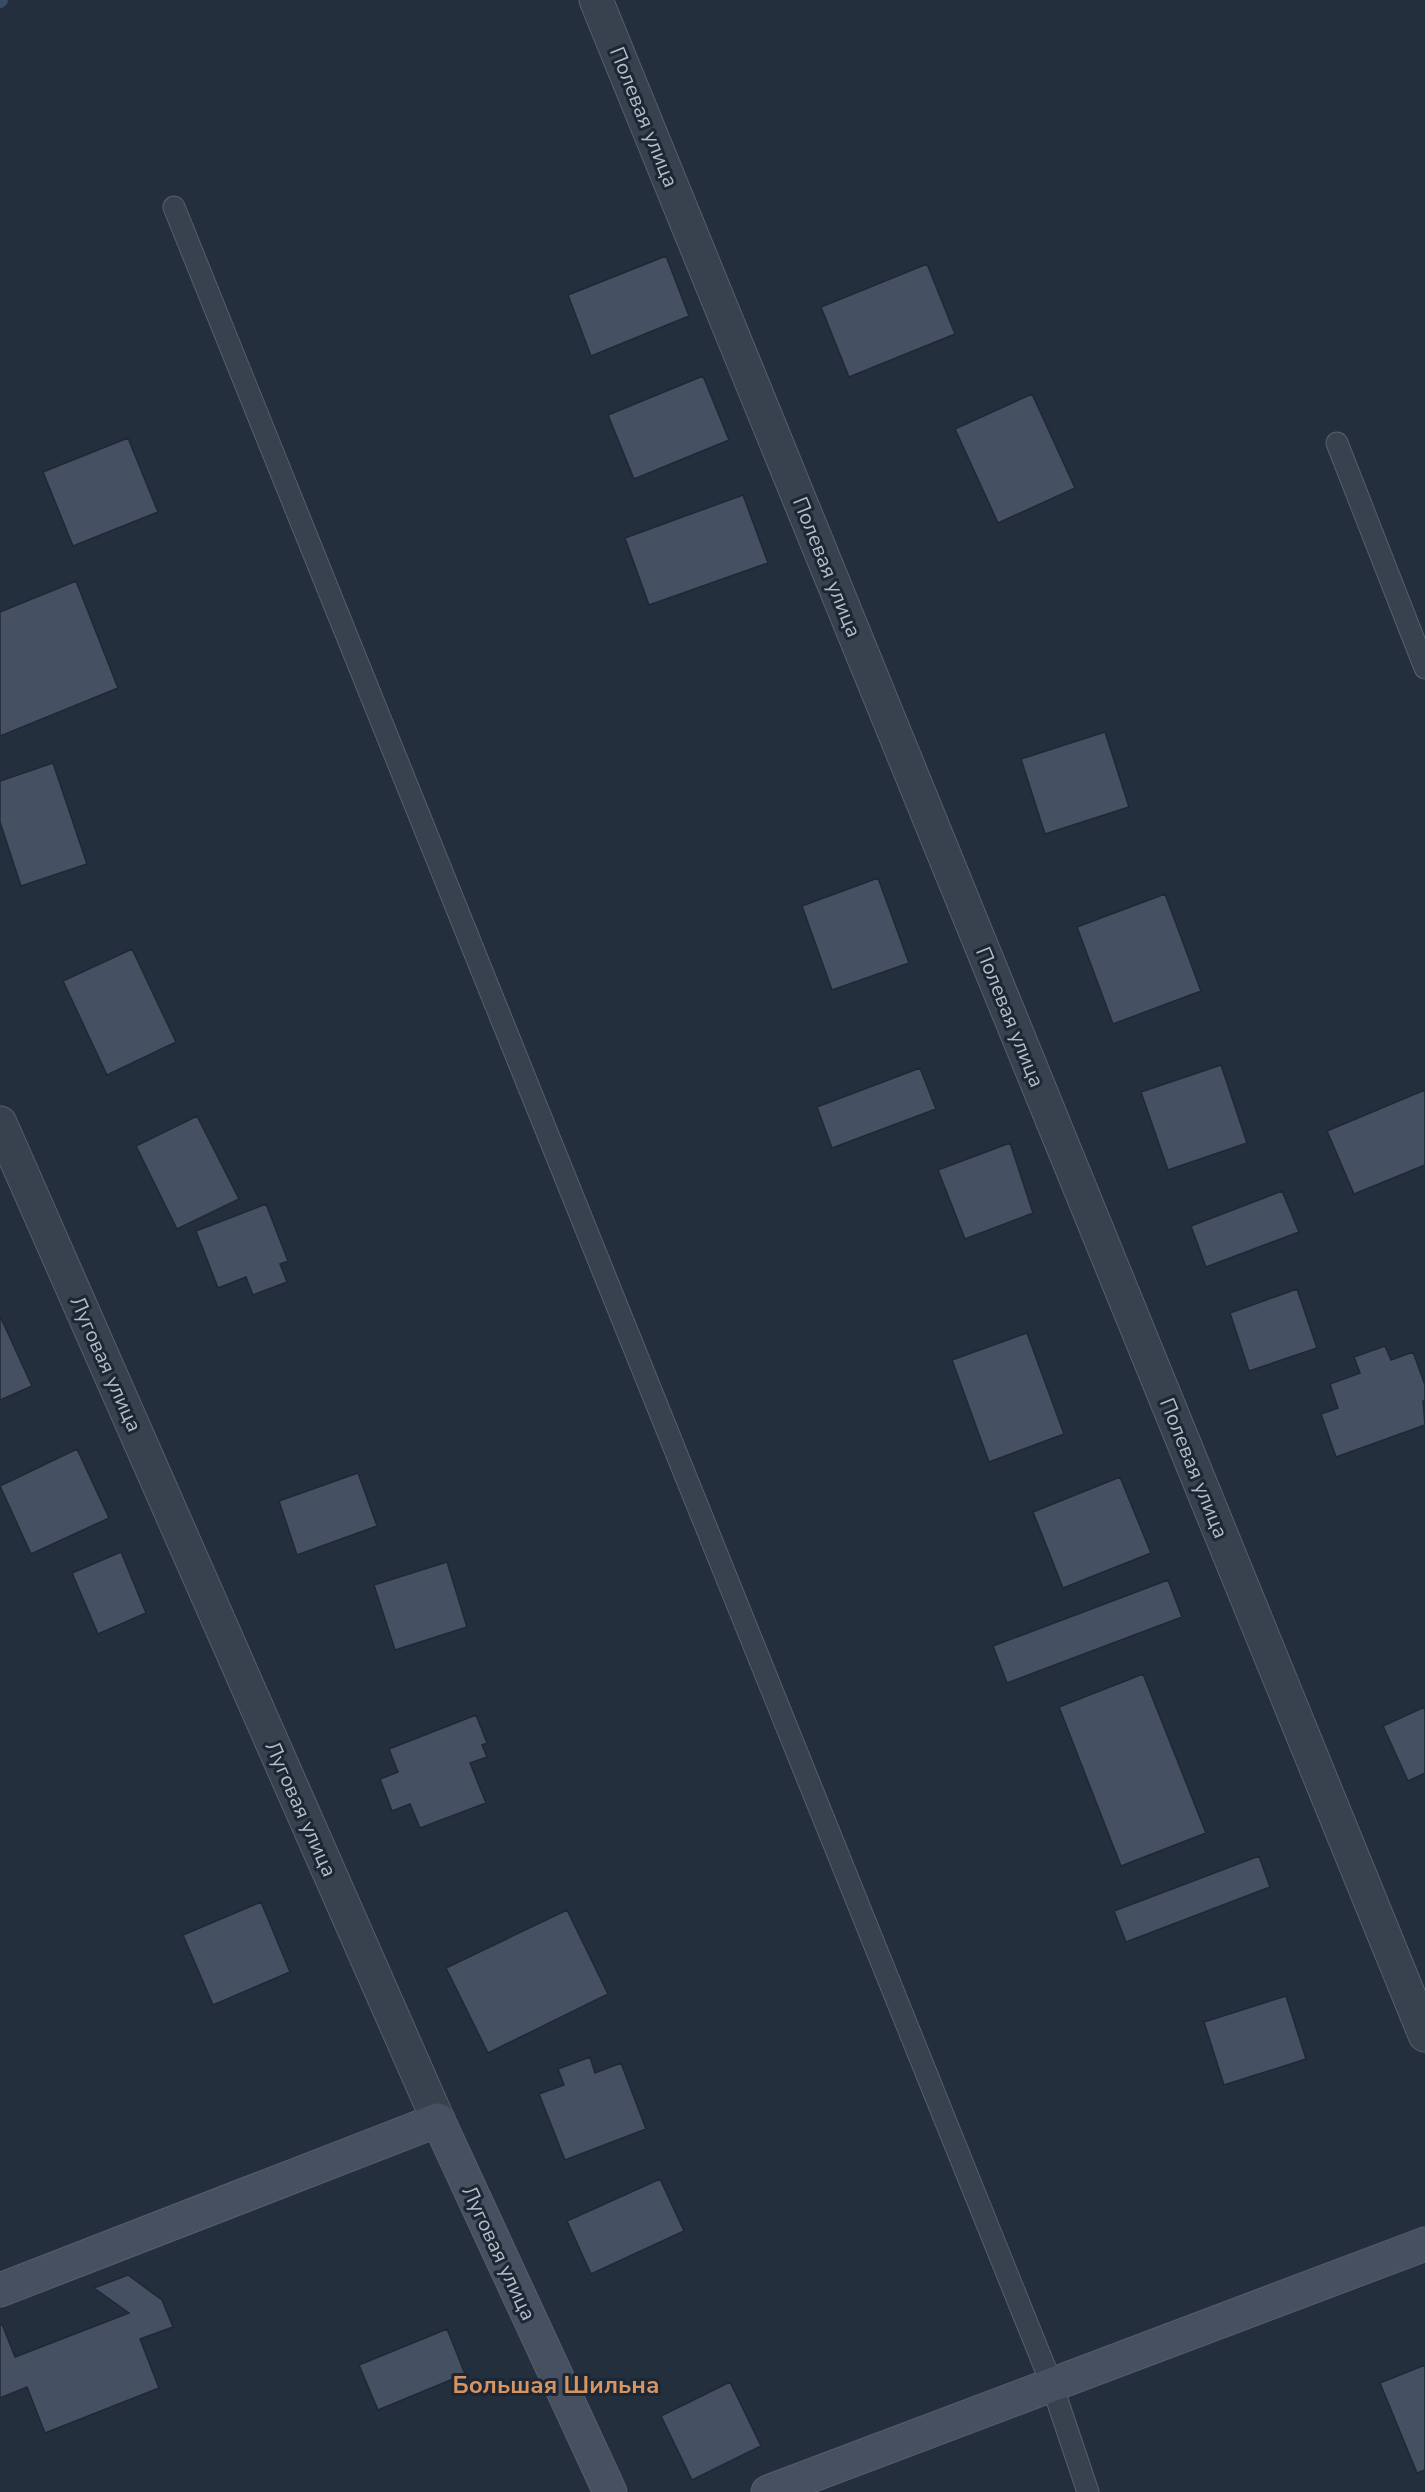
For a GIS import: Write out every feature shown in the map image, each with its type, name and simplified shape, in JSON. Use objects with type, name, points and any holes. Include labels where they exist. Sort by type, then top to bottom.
[{"type":"street","name":"Полевая улица","points":[[596,0],[1425,2035]]},
{"type":"street","name":"Луговая улица","points":[[0,1123],[438,2120],[610,2492]]},
{"type":"street","points":[[0,2290],[438,2120]]},
{"type":"street","points":[[768,2492],[1425,2244]]},
{"type":"lane","points":[[174,207],[1052,2385],[1088,2492]]},
{"type":"lane","points":[[1337,443],[1425,668]]},
{"type":"building","points":[[666,256],[689,316],[591,356],[568,295]]},
{"type":"building","points":[[927,264],[955,334],[849,377],[821,307]]},
{"type":"building","points":[[703,376],[729,440],[634,479],[608,415]]},
{"type":"building","points":[[1032,394],[1075,488],[998,523],[955,429]]},
{"type":"building","points":[[128,438],[158,512],[73,546],[43,472]]},
{"type":"building","points":[[743,495],[768,563],[649,605],[625,538]]},
{"type":"building","points":[[76,581],[118,688],[0,736],[0,612]]},
{"type":"building","points":[[1105,732],[1129,807],[1045,834],[1021,759]]},
{"type":"building","points":[[53,763],[87,864],[21,886],[0,822],[0,781]]},
{"type":"building","points":[[878,878],[909,963],[832,990],[802,906]]},
{"type":"building","points":[[1165,894],[1201,991],[1113,1024],[1077,927]]},
{"type":"building","points":[[132,949],[176,1042],[107,1075],[63,981]]},
{"type":"building","points":[[1221,1065],[1247,1143],[1168,1170],[1141,1092]]},
{"type":"building","points":[[920,1068],[936,1109],[832,1148],[817,1107]]},
{"type":"building","points":[[1425,1090],[1425,1165],[1354,1194],[1327,1131]]},
{"type":"building","points":[[197,1116],[239,1199],[177,1229],[136,1146]]},
{"type":"building","points":[[1010,1143],[1033,1213],[965,1239],[938,1170]]},
{"type":"building","points":[[1282,1191],[1299,1232],[1206,1267],[1191,1226]]},
{"type":"building","points":[[266,1204],[288,1261],[280,1264],[287,1282],[253,1295],[246,1277],[218,1288],[196,1231]]},
{"type":"building","points":[[1297,1289],[1317,1348],[1249,1371],[1230,1313]]},
{"type":"building","points":[[0,1316],[32,1386],[0,1400]]},
{"type":"building","points":[[1027,1333],[1064,1434],[989,1462],[952,1360]]},
{"type":"building","points":[[1385,1346],[1391,1360],[1413,1352],[1425,1385],[1425,1401],[1423,1401],[1425,1425],[1336,1457],[1321,1414],[1338,1408],[1330,1384],[1360,1373],[1354,1357]]},
{"type":"building","points":[[77,1449],[109,1518],[31,1554],[0,1486]]},
{"type":"building","points":[[358,1473],[377,1526],[297,1555],[279,1501]]},
{"type":"building","points":[[1120,1477],[1151,1553],[1063,1588],[1033,1512]]},
{"type":"building","points":[[121,1552],[146,1613],[98,1634],[72,1573]]},
{"type":"building","points":[[447,1562],[467,1627],[395,1650],[374,1585]]},
{"type":"building","points":[[1168,1580],[1182,1617],[1007,1683],[993,1646]]},
{"type":"building","points":[[1143,1674],[1206,1833],[1121,1866],[1059,1707]]},
{"type":"building","points":[[1425,1707],[1425,1773],[1408,1781],[1383,1726]]},
{"type":"building","points":[[476,1715],[487,1743],[482,1745],[487,1757],[470,1763],[486,1803],[420,1828],[410,1804],[392,1811],[380,1779],[398,1772],[389,1749]]},
{"type":"building","points":[[1259,1856],[1270,1887],[1126,1942],[1114,1911]]},
{"type":"building","points":[[261,1902],[290,1972],[213,2005],[183,1935]]},
{"type":"building","points":[[567,1910],[608,1994],[488,2053],[446,1968]]},
{"type":"building","points":[[1286,1996],[1306,2059],[1224,2085],[1204,2022]]},
{"type":"building","points":[[590,2057],[595,2073],[621,2063],[646,2129],[565,2160],[539,2094],[564,2085],[558,2069]]},
{"type":"building","points":[[660,2179],[684,2231],[591,2274],[567,2221]]},
{"type":"building","points":[[128,2275],[162,2300],[173,2327],[140,2339],[159,2388],[45,2433],[27,2387],[0,2398],[0,2325],[2,2324],[15,2357],[129,2313],[94,2288]]},
{"type":"building","points":[[447,2329],[465,2374],[378,2410],[359,2365]]},
{"type":"building","points":[[1425,2365],[1425,2470],[1417,2473],[1380,2383]]},
{"type":"building","points":[[730,2382],[761,2446],[692,2480],[661,2416]]},
{"type":"district","name":"Большая Шильна","points":[[556,2385]]}]
